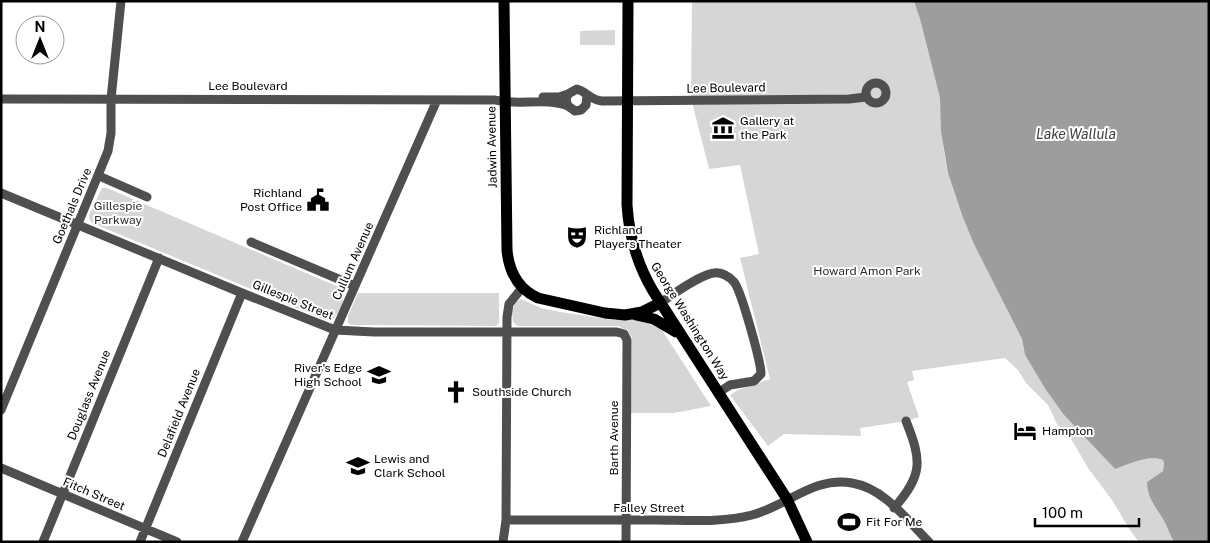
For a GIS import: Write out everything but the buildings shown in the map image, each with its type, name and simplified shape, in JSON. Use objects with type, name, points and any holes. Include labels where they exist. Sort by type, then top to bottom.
[{"type":"main road","name":"Jadwin Avenue","points":[[504,1],[502,100],[507,254],[514,278],[522,288]]},
{"type":"main road","name":"George Washington Way","points":[[628,1],[628,219],[634,250],[641,269],[660,302],[787,499],[807,542]]},
{"type":"main road","points":[[522,288],[533,296],[551,302],[611,314],[654,319],[682,336]]},
{"type":"main road","points":[[631,315],[642,312],[660,302]]},
{"type":"street","name":"Goethals Drive","points":[[1,410],[99,176],[110,142],[111,99],[121,1]]},
{"type":"street","name":"Lee Boulevard","points":[[502,100],[559,97],[577,89],[598,101],[849,99],[866,97]]},
{"type":"street","points":[[568,94],[566,100],[568,106]]},
{"type":"street","name":"Lee Boulevard","points":[[1,99],[502,100],[550,102],[568,106],[575,111],[581,110],[586,106],[587,95]]},
{"type":"street","name":"Cullum Avenue","points":[[242,542],[437,100]]},
{"type":"street","points":[[99,176],[147,197]]},
{"type":"street","name":"Gillespie Street","points":[[1,193],[335,330],[374,332],[617,332],[624,334]]},
{"type":"street","points":[[251,242],[355,286]]},
{"type":"street","name":"Douglass Avenue","points":[[43,542],[159,258]]},
{"type":"street","points":[[660,302],[709,274],[723,274],[735,283],[740,294],[761,374],[756,380],[730,385],[718,393]]},
{"type":"street","points":[[503,542],[506,520],[508,307],[522,288]]},
{"type":"street","name":"Delafield Avenue","points":[[140,542],[242,293]]},
{"type":"street","name":"Barth Avenue","points":[[624,334],[627,340],[626,542]]},
{"type":"street","points":[[894,508],[911,487],[917,468],[916,447],[906,421]]},
{"type":"street","name":"Fitch Street","points":[[1,468],[177,542]]},
{"type":"street","name":"Falley Street","points":[[506,520],[702,520],[732,518],[766,510],[820,484],[844,482],[854,483],[882,496],[928,542]]},
{"type":"green space","name":"Howard Amon Park","points":[[692,1],[914,1],[940,98],[944,152],[948,173],[962,215],[1022,339],[1025,355],[1064,415],[1115,469],[1145,459],[1157,458],[1163,460],[1163,471],[1147,482],[1147,488],[1152,502],[1174,542],[1139,542],[1112,500],[1088,468],[1073,442],[1057,424],[1048,405],[1005,358],[912,371],[914,380],[907,382],[919,417],[907,421],[860,428],[861,436],[784,434],[768,446],[730,395],[738,390],[770,379],[740,258],[759,254],[740,165],[709,169],[691,98]]},
{"type":"green space","points":[[615,30],[615,45],[580,45],[580,31]]},
{"type":"green space","name":"Gillespie Parkway","points":[[102,188],[107,188],[341,288],[344,296],[340,309],[332,320],[326,320],[92,223],[89,215]]},
{"type":"green space","points":[[358,293],[499,293],[499,323],[496,326],[352,325],[348,323],[348,316]]},
{"type":"green space","points":[[521,299],[541,308],[560,312],[614,320],[644,318],[658,324],[711,406],[674,413],[631,413],[632,338],[628,331],[618,326],[517,326],[513,322],[512,312],[515,303]]},
{"type":"water","name":"Lake Wallula","points":[[914,1],[1209,1],[1209,542],[1174,542],[1152,502],[1147,488],[1147,482],[1163,471],[1163,460],[1157,458],[1145,459],[1115,469],[1064,415],[1025,355],[1022,339],[974,244],[948,173],[941,131],[940,98]]},
{"type":"place","name":"Gallery at the Park","points":[[723,128]]},
{"type":"place","name":"Richland Post Office","points":[[318,200]]},
{"type":"place","name":"Richland Players Theater","points":[[577,237]]},
{"type":"place","name":"River's Edge High School","points":[[379,375]]},
{"type":"place","name":"Southside Church","points":[[456,392]]},
{"type":"place","name":"Hampton","points":[[1025,431]]},
{"type":"place","name":"Lewis and Clark School","points":[[358,466]]},
{"type":"place","name":"Fit For Me","points":[[849,522]]}]
